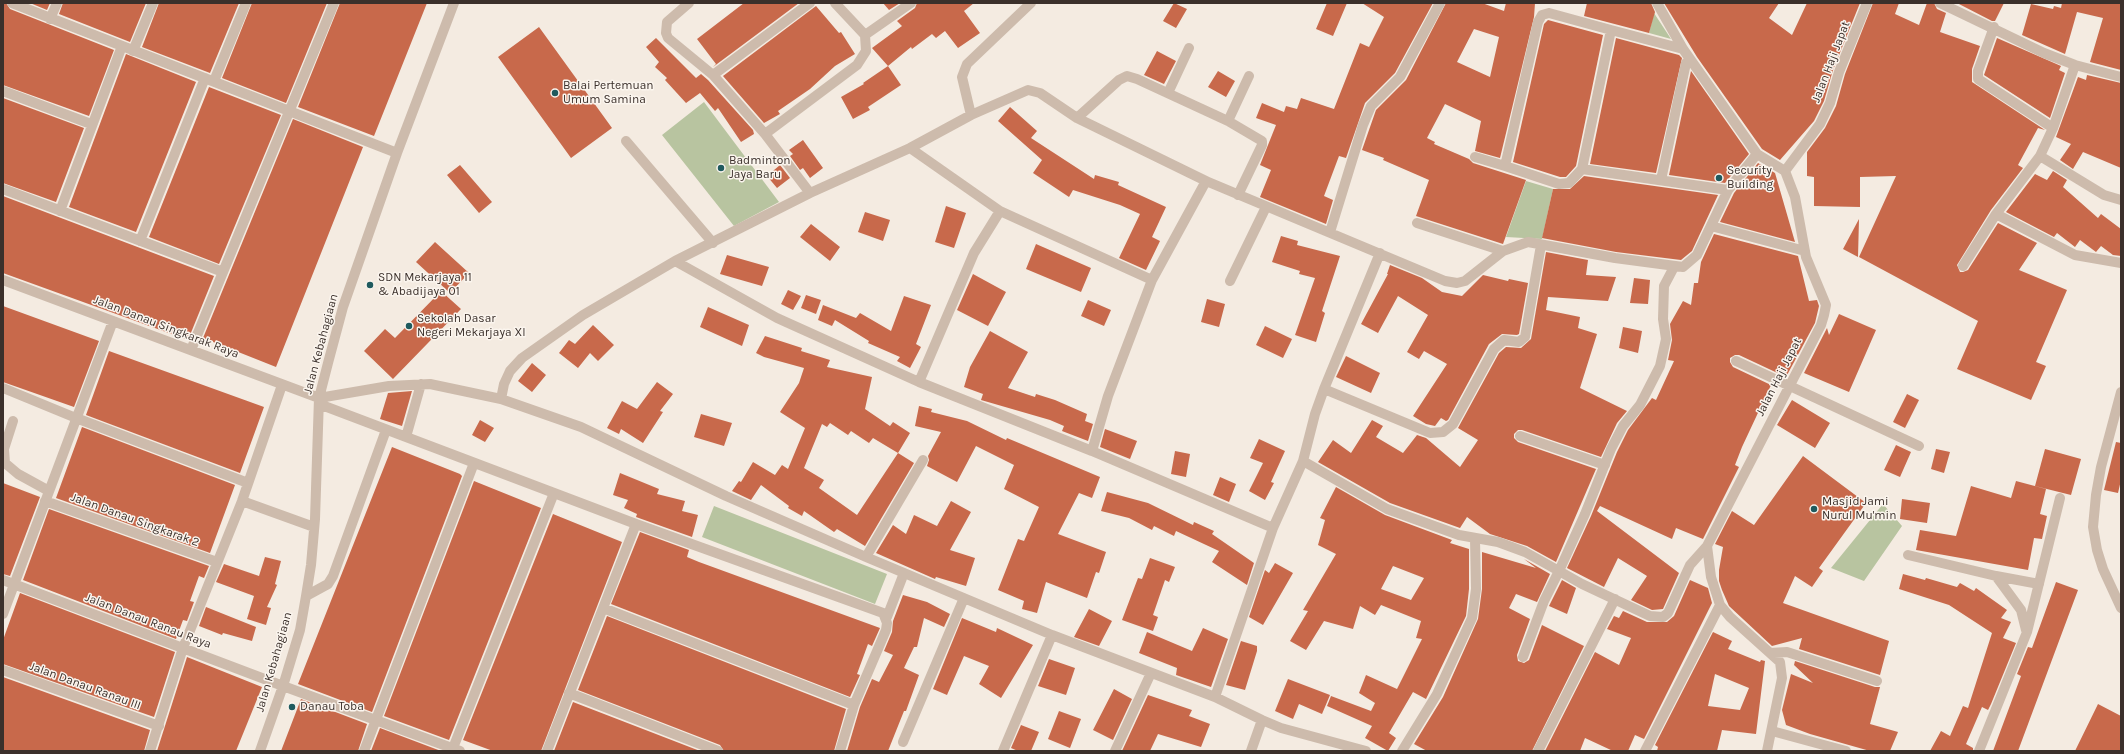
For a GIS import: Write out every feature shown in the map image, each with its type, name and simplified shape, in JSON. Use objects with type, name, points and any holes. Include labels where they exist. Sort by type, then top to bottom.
[{"type":"street","points":[[12,3],[397,153]]},
{"type":"street","points":[[50,19],[57,3]]},
{"type":"street","points":[[134,51],[153,3]]},
{"type":"street","points":[[140,241],[209,79],[246,3]]},
{"type":"street","points":[[191,350],[334,3]]},
{"type":"street","name":"Jalan Kebahagiaan","points":[[260,751],[283,686],[300,630],[311,565],[319,401],[343,307],[397,153],[454,3]]},
{"type":"street","points":[[689,3],[667,22],[666,33],[668,38],[713,76],[765,134],[810,193]]},
{"type":"street","points":[[713,76],[810,3]]},
{"type":"street","points":[[765,134],[857,65],[866,51],[865,35],[835,3]]},
{"type":"street","points":[[865,35],[911,3]]},
{"type":"street","points":[[971,116],[962,77],[967,64],[1031,3]]},
{"type":"street","points":[[1330,232],[1363,125],[1371,106],[1400,77],[1440,3]]},
{"type":"street","points":[[1657,3],[1683,48],[1757,154],[1785,171]]},
{"type":"street","name":"Jalan Haji Japat","points":[[1615,599],[1650,616],[1663,617],[1668,613],[1690,565],[1707,546],[1821,325],[1826,305],[1805,252],[1795,196],[1785,171],[1820,124],[1830,103],[1839,72],[1867,3]]},
{"type":"street","points":[[1940,3],[1963,7],[1994,28],[2044,53],[2075,65],[2121,77]]},
{"type":"street","points":[[1505,166],[1538,22],[1542,15],[1549,13],[1683,48]]},
{"type":"street","points":[[1994,28],[1978,71],[1978,79],[2053,128]]},
{"type":"street","points":[[1475,157],[1559,184],[1569,183],[1582,169],[1611,30]]},
{"type":"street","points":[[60,211],[91,124],[122,46]]},
{"type":"street","points":[[1168,93],[1189,48]]},
{"type":"street","points":[[1661,180],[1686,63]]},
{"type":"street","points":[[1963,266],[1996,214],[2040,156],[2053,128],[2075,65]]},
{"type":"street","points":[[1077,118],[1119,80],[1127,76],[1228,121],[1262,141],[1262,145],[1238,195]]},
{"type":"street","points":[[1228,121],[1249,76]]},
{"type":"street","points":[[501,399],[504,384],[510,370],[522,358],[582,316],[675,261],[810,193],[910,148],[971,116],[1028,90],[1040,93],[1077,118],[1206,181],[1445,281],[1457,283],[1465,281],[1503,251],[1528,242],[1674,267],[1683,267],[1697,255],[1728,190],[1757,154]]},
{"type":"street","points":[[3,91],[91,124]]},
{"type":"street","points":[[626,141],[713,243]]},
{"type":"street","points":[[910,148],[1000,211],[1152,280]]},
{"type":"street","points":[[2040,156],[2104,195],[2121,200]]},
{"type":"street","points":[[1582,169],[1728,190]]},
{"type":"street","points":[[1092,451],[1108,396],[1152,280],[1206,181]]},
{"type":"street","points":[[3,189],[223,272]]},
{"type":"street","points":[[1230,281],[1266,207]]},
{"type":"street","points":[[919,382],[974,253],[1000,211]]},
{"type":"street","points":[[1996,214],[2075,254],[2121,263]]},
{"type":"street","points":[[1417,223],[1503,251]]},
{"type":"street","points":[[1711,226],[1805,252]]},
{"type":"street","points":[[1324,389],[1430,433],[1443,432],[1453,424],[1494,349],[1504,340],[1519,342],[1525,337],[1541,244]]},
{"type":"street","points":[[1215,697],[1273,528],[1303,461],[1315,414],[1324,389],[1380,253]]},
{"type":"street","points":[[675,261],[777,318],[919,382],[1092,451],[1273,528]]},
{"type":"street","points":[[1523,657],[1547,594],[1586,514],[1605,465],[1623,426],[1640,405],[1660,366],[1666,339],[1663,319],[1664,286],[1674,267]]},
{"type":"street","name":"Jalan Danau Singkarak Raya","points":[[3,280],[282,385],[386,430],[636,524],[880,611],[886,617]]},
{"type":"street","points":[[3,614],[113,321]]},
{"type":"street","points":[[1736,361],[1919,446]]},
{"type":"street","points":[[319,401],[390,386],[421,384],[430,384],[501,399],[581,427],[726,496],[866,558],[1052,635],[1215,697],[1282,728],[1366,751]]},
{"type":"street","points":[[406,437],[421,384]]},
{"type":"street","points":[[150,751],[184,648],[242,500],[282,385]]},
{"type":"street","points":[[3,388],[76,418],[248,483]]},
{"type":"street","points":[[2121,392],[2101,467],[2093,526],[2097,550],[2103,569],[2121,608]]},
{"type":"street","points":[[13,422],[4,449],[5,463],[18,474],[49,491]]},
{"type":"street","points":[[306,596],[328,584],[333,576],[386,430]]},
{"type":"street","points":[[1520,436],[1605,465]]},
{"type":"street","points":[[866,558],[923,460]]},
{"type":"street","points":[[1303,461],[1387,510],[1475,539],[1498,542],[1518,550],[1615,599],[1538,751]]},
{"type":"street","points":[[364,751],[474,463]]},
{"type":"street","points":[[456,750],[554,493]]},
{"type":"street","points":[[1979,751],[2027,632],[2060,498]]},
{"type":"street","points":[[242,500],[314,526]]},
{"type":"street","name":"Jalan Danau Singkarak 2","points":[[45,501],[217,562]]},
{"type":"street","points":[[547,751],[636,524]]},
{"type":"street","points":[[1402,751],[1437,694],[1472,618],[1476,589],[1475,539]]},
{"type":"street","points":[[1707,546],[1711,578],[1720,604],[1730,617],[1780,662],[1782,678],[1767,751]]},
{"type":"street","points":[[1908,555],[1996,576],[2039,584]]},
{"type":"street","points":[[840,751],[854,705],[886,630],[886,617],[904,573]]},
{"type":"street","points":[[1996,576],[2021,610],[2027,632]]},
{"type":"street","name":"Jalan Danau Ranau Raya","points":[[3,580],[456,750]]},
{"type":"street","points":[[903,742],[964,598]]},
{"type":"street","points":[[1645,751],[1720,604]]},
{"type":"street","points":[[603,608],[854,705]]},
{"type":"street","points":[[1003,751],[1052,635]]},
{"type":"street","points":[[1770,653],[1787,652],[1877,682]]},
{"type":"street","name":"Jalan Danau Ranau III","points":[[3,670],[159,726]]},
{"type":"street","points":[[1115,751],[1151,673]]},
{"type":"street","points":[[570,693],[718,751]]},
{"type":"street","points":[[1251,751],[1262,720]]},
{"type":"street","points":[[1772,731],[1846,751]]},
{"type":"green space","points":[[1654,13],[1671,39],[1649,33]]},
{"type":"green space","name":"Badminton Jaya Baru","points":[[704,102],[779,202],[734,226],[662,135]]},
{"type":"green space","points":[[1526,181],[1553,189],[1542,239],[1506,237]]},
{"type":"green space","points":[[1883,504],[1902,526],[1864,581],[1831,568]]},
{"type":"green space","points":[[714,506],[887,574],[875,604],[702,537]]},
{"type":"building","points":[[3,3],[6,3],[10,9],[114,50],[89,116],[3,85]]},
{"type":"building","points":[[30,3],[50,3],[47,10]]},
{"type":"building","points":[[63,3],[146,3],[130,42],[59,14]]},
{"type":"building","points":[[159,3],[239,3],[210,73],[142,47]]},
{"type":"building","points":[[252,3],[327,3],[286,103],[222,78]]},
{"type":"building","points":[[340,3],[427,3],[374,136],[298,107]]},
{"type":"building","points":[[744,3],[799,3],[713,67],[716,64],[697,39]]},
{"type":"building","points":[[883,3],[900,3],[889,10]]},
{"type":"building","points":[[917,3],[974,3],[964,11],[980,33],[958,48],[945,31],[936,38],[932,34],[912,49],[911,47],[888,66],[872,48],[902,26],[897,21],[915,8]]},
{"type":"building","points":[[1174,3],[1187,9],[1176,28],[1163,21]]},
{"type":"building","points":[[1327,3],[1347,3],[1333,36],[1316,29]]},
{"type":"building","points":[[1362,3],[1433,3],[1395,73],[1365,103],[1346,158],[1339,156],[1324,196],[1333,200],[1326,224],[1260,197],[1271,170],[1260,165],[1276,125],[1256,118],[1262,103],[1284,112],[1286,106],[1297,109],[1301,98],[1334,109],[1360,43],[1369,47],[1384,17]]},
{"type":"building","points":[[1446,3],[1482,3],[1504,11],[1506,3],[1535,3],[1534,17],[1500,158],[1475,151],[1481,121],[1445,104],[1427,138],[1435,142],[1434,144],[1469,159],[1473,163],[1526,180],[1503,244],[1416,216],[1429,180],[1383,160],[1384,158],[1362,150],[1376,110],[1406,80]],"holes":[[[1474,29],[1499,37],[1490,77],[1457,62]]]},
{"type":"building","points":[[1587,3],[1651,3],[1655,12],[1649,33],[1584,16]]},
{"type":"building","points":[[1664,3],[1779,3],[1769,18],[1792,35],[1807,3],[1860,3],[1833,70],[1824,101],[1814,121],[1780,160],[1762,149],[1697,57]]},
{"type":"building","points":[[1873,3],[1899,3],[1895,14],[1919,25],[1927,3],[1934,3],[1937,9],[1946,13],[1940,32],[1980,46],[1972,69],[1972,82],[2045,130],[2038,128],[2018,165],[2023,168],[1991,210],[1957,265],[1960,272],[1968,270],[1998,223],[2037,243],[2019,270],[2067,290],[2036,362],[2046,366],[2031,400],[1957,369],[1978,321],[1859,257],[1896,176],[1860,177],[1860,207],[1814,206],[1814,177],[1807,176],[1807,152],[1825,128],[1836,106],[1845,74]]},
{"type":"building","points":[[1957,3],[2004,3],[1995,21],[1992,21]]},
{"type":"building","points":[[2062,3],[2121,3],[2121,70],[2090,62],[2103,18],[2077,12],[2065,54],[2022,35],[2031,4],[2053,9],[2054,6],[2061,8]]},
{"type":"building","points":[[816,6],[839,33],[841,32],[855,54],[835,66],[810,89],[778,111],[780,114],[764,123],[723,76]]},
{"type":"building","points":[[1548,20],[1603,35],[1576,166],[1566,177],[1560,177],[1513,162],[1544,24]]},
{"type":"building","name":"Balai Pertemuan Umum Samina","points":[[539,27],[612,128],[571,158],[498,57]]},
{"type":"building","points":[[656,38],[696,78],[701,74],[708,80],[753,130],[754,134],[741,142],[718,108],[715,111],[700,93],[686,103],[665,80],[667,78],[655,67],[659,62],[646,47]]},
{"type":"building","points":[[1616,38],[1679,55],[1682,58],[1656,173],[1590,164]]},
{"type":"building","points":[[1997,38],[2061,66],[2059,70],[2065,73],[2050,118],[1984,75]]},
{"type":"building","points":[[1157,51],[1176,61],[1164,84],[1144,75]]},
{"type":"building","points":[[126,54],[196,82],[136,232],[69,207]]},
{"type":"building","points":[[888,66],[901,85],[868,107],[870,110],[853,119],[841,97],[864,84],[863,83]]},
{"type":"building","points":[[1218,71],[1235,81],[1226,97],[1208,87]]},
{"type":"building","points":[[1691,71],[1749,154],[1725,183],[1669,175]]},
{"type":"building","points":[[2087,75],[2121,83],[2121,168],[2083,152],[2073,169],[2060,160],[2071,144],[2056,137],[2078,77],[2086,80]]},
{"type":"building","points":[[209,87],[281,115],[219,264],[149,237]]},
{"type":"building","points":[[3,98],[84,128],[56,202],[3,183]]},
{"type":"building","points":[[1010,107],[1037,131],[1031,138],[1094,179],[1095,175],[1119,182],[1118,185],[1166,207],[1152,237],[1160,241],[1146,270],[1119,258],[1140,214],[1120,205],[1073,190],[1069,197],[1033,173],[1042,160],[998,121]]},
{"type":"building","points":[[293,119],[363,147],[276,367],[203,338]]},
{"type":"building","points":[[803,140],[823,168],[810,178],[803,168],[800,170],[790,156],[793,154],[789,150]]},
{"type":"building","points":[[1758,163],[1775,173],[1795,242],[1720,222],[1734,193]]},
{"type":"building","points":[[460,165],[492,202],[479,213],[447,175]]},
{"type":"building","points":[[780,165],[790,178],[777,188],[767,176]]},
{"type":"building","points":[[2053,171],[2067,180],[2063,187],[2098,218],[2101,214],[2121,229],[2121,256],[2113,255],[2101,246],[2096,252],[2080,240],[2075,247],[2057,233],[2054,237],[2006,212],[2035,174],[2047,180]]},
{"type":"building","points":[[1584,176],[1718,195],[1692,251],[1681,260],[1616,252],[1542,238],[1553,189],[1570,189]]},
{"type":"building","points":[[3,196],[214,276],[188,340],[3,273]]},
{"type":"building","points":[[946,206],[966,213],[954,248],[935,242]]},
{"type":"building","points":[[865,212],[890,220],[883,241],[858,232]]},
{"type":"building","points":[[1859,219],[1858,257],[1843,249]]},
{"type":"building","points":[[811,224],[840,247],[830,261],[800,237]]},
{"type":"building","points":[[1714,234],[1798,256],[1809,301],[1817,300],[1819,306],[1815,323],[1786,377],[1739,355],[1735,355],[1730,358],[1730,362],[1733,367],[1771,385],[1742,447],[1735,465],[1739,467],[1703,539],[1676,528],[1672,539],[1600,506],[1597,511],[1679,573],[1663,609],[1652,610],[1631,600],[1647,576],[1618,558],[1604,587],[1567,568],[1628,430],[1652,398],[1656,400],[1674,361],[1668,360],[1672,340],[1670,324],[1683,301],[1691,305],[1694,283],[1698,283],[1701,262]]},
{"type":"building","points":[[1281,236],[1298,241],[1297,245],[1340,256],[1322,311],[1325,313],[1316,342],[1295,335],[1315,278],[1299,274],[1300,271],[1272,262]]},
{"type":"building","points":[[435,242],[469,273],[450,293],[416,262]]},
{"type":"building","points":[[1036,244],[1091,268],[1081,292],[1026,269]]},
{"type":"building","points":[[1546,252],[1588,260],[1586,275],[1616,277],[1608,301],[1548,297],[1546,310],[1580,317],[1578,328],[1597,334],[1580,388],[1627,411],[1617,423],[1601,457],[1522,430],[1518,430],[1514,434],[1514,438],[1518,442],[1596,469],[1556,562],[1527,546],[1490,534],[1467,517],[1460,528],[1390,503],[1318,462],[1333,440],[1351,453],[1372,420],[1383,426],[1376,437],[1403,453],[1417,435],[1426,438],[1460,467],[1478,440],[1458,428],[1499,353],[1506,347],[1521,348],[1531,339]]},
{"type":"building","points":[[727,255],[769,267],[762,286],[720,274]]},
{"type":"building","points":[[1390,265],[1422,278],[1442,292],[1462,296],[1483,275],[1508,281],[1509,279],[1528,283],[1519,334],[1502,334],[1489,344],[1448,420],[1446,421],[1441,418],[1435,426],[1426,424],[1413,416],[1447,364],[1424,351],[1419,359],[1407,352],[1428,315],[1398,296],[1378,333],[1361,324],[1388,274]]},
{"type":"building","points":[[973,274],[1006,292],[988,326],[957,310]]},
{"type":"building","points":[[1634,278],[1650,280],[1648,304],[1630,303]]},
{"type":"building","points":[[788,290],[801,296],[793,310],[781,304]]},
{"type":"building","points":[[441,291],[461,309],[393,379],[364,351],[385,329],[395,338]]},
{"type":"building","points":[[806,295],[821,300],[816,314],[801,308]]},
{"type":"building","points":[[904,296],[931,305],[916,344],[921,347],[910,368],[897,361],[900,357],[868,343],[869,341],[835,320],[832,326],[818,320],[823,305],[856,318],[860,313],[891,331]]},
{"type":"building","points":[[1207,299],[1225,304],[1219,327],[1201,322]]},
{"type":"building","points":[[1088,300],[1111,310],[1104,326],[1081,316]]},
{"type":"building","points":[[3,306],[99,341],[74,407],[3,382]]},
{"type":"building","points":[[708,307],[749,325],[742,346],[700,327]]},
{"type":"building","points":[[1839,314],[1876,330],[1849,392],[1804,373],[1827,328],[1829,335]]},
{"type":"building","points":[[593,325],[614,345],[598,361],[590,353],[578,368],[559,353],[569,340],[575,344]]},
{"type":"building","points":[[1265,326],[1292,339],[1283,358],[1256,345]]},
{"type":"building","points":[[1623,327],[1642,331],[1638,353],[1619,348]]},
{"type":"building","points":[[990,331],[1028,352],[1008,388],[1035,397],[1036,394],[1055,400],[1087,414],[1085,421],[1093,424],[1088,441],[1062,431],[1064,426],[1050,420],[981,400],[983,394],[964,387],[970,367]]},
{"type":"building","points":[[765,336],[802,348],[801,351],[830,360],[827,367],[872,377],[865,409],[890,426],[893,422],[910,433],[898,453],[914,463],[865,546],[837,529],[834,532],[804,511],[802,516],[788,508],[789,506],[761,485],[751,500],[732,491],[739,481],[741,482],[753,462],[775,475],[782,465],[788,469],[805,428],[780,412],[799,383],[804,368],[764,357],[756,353]],"holes":[[[830,423],[848,435],[851,431],[869,443],[873,438],[898,453],[857,515],[819,488],[824,480],[804,468],[822,424],[827,427]]]},
{"type":"building","points":[[109,351],[264,407],[240,473],[86,415]]},
{"type":"building","points":[[1346,356],[1380,373],[1371,393],[1336,377]]},
{"type":"building","points":[[532,363],[546,375],[532,392],[518,381]]},
{"type":"building","points":[[657,382],[673,394],[660,411],[663,412],[643,443],[621,429],[619,434],[607,428],[622,401],[637,409]]},
{"type":"building","points":[[412,391],[402,426],[380,419],[388,393]]},
{"type":"building","points":[[1907,394],[1919,400],[1905,428],[1893,422]]},
{"type":"building","points":[[1792,400],[1830,423],[1815,448],[1777,425]]},
{"type":"building","points":[[919,406],[932,409],[931,412],[967,421],[1006,440],[1007,438],[1100,477],[1092,498],[1079,493],[1058,534],[1106,552],[1099,573],[1096,572],[1087,598],[1046,582],[1037,613],[1022,609],[1024,601],[998,590],[1018,539],[1024,541],[1039,507],[1004,489],[1014,465],[976,446],[957,482],[927,466],[929,460],[928,456],[941,432],[915,426]]},
{"type":"building","points":[[701,414],[732,423],[724,446],[694,437]]},
{"type":"building","points":[[480,420],[494,428],[485,442],[472,435]]},
{"type":"building","points":[[82,427],[235,485],[210,553],[56,498]]},
{"type":"building","points":[[1105,429],[1137,441],[1130,459],[1100,447]]},
{"type":"building","points":[[1259,439],[1285,451],[1271,482],[1274,483],[1265,500],[1249,491],[1263,463],[1250,458]]},
{"type":"building","points":[[2116,442],[2121,443],[2121,480],[2118,493],[2104,490]]},
{"type":"building","points":[[1896,445],[1911,452],[1900,477],[1884,470]]},
{"type":"building","points":[[392,447],[462,476],[372,712],[298,684]]},
{"type":"building","points":[[1936,449],[1950,452],[1944,473],[1931,469]]},
{"type":"building","points":[[2045,449],[2081,459],[2071,495],[2035,486]]},
{"type":"building","points":[[1175,451],[1190,454],[1186,477],[1171,474]]},
{"type":"building","points":[[1803,456],[1866,503],[1819,568],[1823,571],[1812,587],[1795,576],[1783,603],[1889,641],[1880,675],[1799,649],[1802,638],[1772,646],[1729,606],[1722,590],[1719,581],[1719,570],[1723,547],[1715,544],[1732,511],[1754,525]]},
{"type":"building","points":[[620,473],[659,489],[657,494],[685,501],[682,511],[698,515],[692,537],[636,517],[637,514],[624,508],[628,500],[613,495]]},
{"type":"building","points":[[1220,477],[1236,484],[1229,502],[1213,495]]},
{"type":"building","points":[[474,481],[541,508],[449,740],[384,716]]},
{"type":"building","points":[[2016,481],[2046,489],[2040,514],[2047,516],[2042,539],[2034,538],[2028,570],[1916,550],[1920,530],[1956,536],[1971,486],[2011,498]]},
{"type":"building","points":[[3,483],[40,497],[10,576],[3,574]]},
{"type":"building","points":[[1336,487],[1385,515],[1452,540],[1450,543],[1469,549],[1469,589],[1466,616],[1426,699],[1413,692],[1389,733],[1396,738],[1388,751],[1365,738],[1372,726],[1327,706],[1331,696],[1371,711],[1375,703],[1359,693],[1366,675],[1397,689],[1422,639],[1416,638],[1421,621],[1381,605],[1375,615],[1360,606],[1353,629],[1324,621],[1306,650],[1290,641],[1308,611],[1303,610],[1336,554],[1318,545],[1325,520],[1320,518]],"holes":[[[1393,566],[1424,578],[1411,600],[1381,589]]]},
{"type":"building","points":[[1107,492],[1148,503],[1193,525],[1194,522],[1214,531],[1212,534],[1254,563],[1247,585],[1212,562],[1219,551],[1176,531],[1174,536],[1154,526],[1152,530],[1129,518],[1101,511]]},
{"type":"building","points":[[1902,499],[1930,503],[1927,523],[1900,519]]},
{"type":"building","points":[[951,501],[971,512],[950,550],[975,558],[966,586],[936,577],[935,579],[876,553],[893,525],[906,534],[914,515],[937,526]]},
{"type":"building","points":[[49,509],[209,566],[204,578],[199,576],[190,601],[194,602],[187,621],[183,620],[176,639],[23,580]]},
{"type":"building","points":[[553,514],[622,542],[541,751],[493,751],[463,740]]},
{"type":"building","points":[[640,532],[689,550],[687,557],[699,562],[880,628],[872,646],[868,644],[857,674],[860,675],[850,697],[611,604]]},
{"type":"building","points":[[1482,552],[1536,568],[1524,559],[1550,574],[1537,602],[1516,594],[1509,608],[1530,619],[1517,655],[1518,661],[1524,663],[1529,660],[1542,625],[1584,646],[1532,751],[1427,751],[1414,744],[1443,697],[1478,619],[1482,589]]},
{"type":"building","points":[[265,557],[281,561],[275,584],[277,585],[267,607],[271,608],[266,625],[247,619],[254,596],[216,582],[224,564],[259,576]]},
{"type":"building","points":[[1150,558],[1175,567],[1169,582],[1165,580],[1153,615],[1158,617],[1153,631],[1122,620],[1138,578],[1142,579]]},
{"type":"building","points":[[1275,563],[1293,573],[1263,625],[1249,617],[1265,570],[1269,573]]},
{"type":"building","points":[[1903,574],[1925,580],[1926,578],[1957,587],[1960,583],[1974,591],[1976,588],[2007,610],[2001,618],[2011,622],[2003,638],[2016,643],[1991,704],[1988,710],[1982,707],[1966,744],[1973,748],[1973,751],[1930,751],[1941,731],[1950,736],[1963,706],[1968,708],[1992,633],[1949,605],[1899,589]]},
{"type":"building","points":[[1562,580],[1576,588],[1567,614],[1549,606]]},
{"type":"building","points":[[1690,580],[1708,588],[1712,603],[1644,739],[1635,735],[1628,751],[1613,751],[1585,738],[1580,751],[1545,751],[1595,652],[1619,665],[1631,638],[1607,629],[1614,616],[1619,618],[1623,611],[1647,622],[1667,622],[1674,616]]},
{"type":"building","points":[[2056,582],[2078,590],[2018,751],[1993,751],[2021,676],[2017,674],[2028,647],[2032,648]]},
{"type":"building","points":[[20,593],[175,652],[154,717],[3,664],[3,640]]},
{"type":"building","points":[[903,595],[927,602],[950,614],[944,627],[924,618],[917,647],[914,647],[904,668],[919,675],[906,711],[904,711],[888,751],[847,751],[860,707],[872,679],[879,682],[893,655],[884,651],[892,632],[893,621]]},
{"type":"building","points":[[206,607],[256,627],[252,641],[223,633],[222,635],[199,626]]},
{"type":"building","points":[[1089,609],[1112,621],[1099,646],[1074,637]]},
{"type":"building","points":[[607,616],[846,709],[834,751],[724,751],[720,745],[578,690]]},
{"type":"building","points":[[962,618],[996,632],[997,628],[1033,645],[1001,698],[979,684],[989,666],[964,656],[947,695],[933,689]]},
{"type":"building","points":[[1203,628],[1228,639],[1211,687],[1176,675],[1177,668],[1139,653],[1147,632],[1192,651]]},
{"type":"building","points":[[1713,632],[1732,641],[1728,649],[1760,662],[1761,660],[1765,661],[1756,734],[1722,730],[1717,751],[1657,751],[1658,747],[1655,745]],"holes":[[[1715,674],[1749,688],[1740,710],[1708,706]]]},
{"type":"building","points":[[1241,641],[1257,646],[1257,651],[1245,690],[1226,685]]},
{"type":"building","points":[[187,657],[262,687],[236,751],[157,751]]},
{"type":"building","points":[[1049,659],[1075,668],[1066,695],[1038,686]]},
{"type":"building","points":[[1795,661],[1875,687],[1880,687],[1870,724],[1898,732],[1890,751],[1870,751],[1810,734],[1786,725],[1782,710],[1791,674],[1813,683],[1794,665]]},
{"type":"building","points":[[3,677],[150,730],[144,751],[3,751]]},
{"type":"building","points":[[1288,679],[1330,695],[1322,714],[1299,704],[1293,719],[1275,711]]},
{"type":"building","points":[[1114,689],[1132,699],[1113,740],[1093,730]]},
{"type":"building","points":[[1148,695],[1192,710],[1189,716],[1210,724],[1201,747],[1158,734],[1150,751],[1122,751]]},
{"type":"building","points":[[301,699],[367,724],[358,751],[281,751]]},
{"type":"building","points":[[573,702],[700,751],[554,751]]},
{"type":"building","points":[[2098,704],[2121,716],[2121,751],[2075,751]]},
{"type":"building","points":[[1059,711],[1081,719],[1070,748],[1048,739]]},
{"type":"building","points":[[1021,725],[1039,732],[1031,751],[1018,751],[1011,748]]},
{"type":"building","points":[[380,728],[441,751],[371,751]]},
{"type":"place","name":"Balai Pertemuan Umum Samina","points":[[555,93]]},
{"type":"place","name":"Badminton Jaya Baru","points":[[721,168]]},
{"type":"place","name":"Security Building","points":[[1719,178]]},
{"type":"place","name":"SDN Mekarjaya 11 & Abadijaya 01","points":[[370,285]]},
{"type":"place","name":"Sekolah Dasar Negeri Mekarjaya XI","points":[[409,326]]},
{"type":"place","name":"Masjid Jami Nurul Mu'min","points":[[1814,509]]},
{"type":"place","name":"Danau Toba","points":[[292,707]]}]
